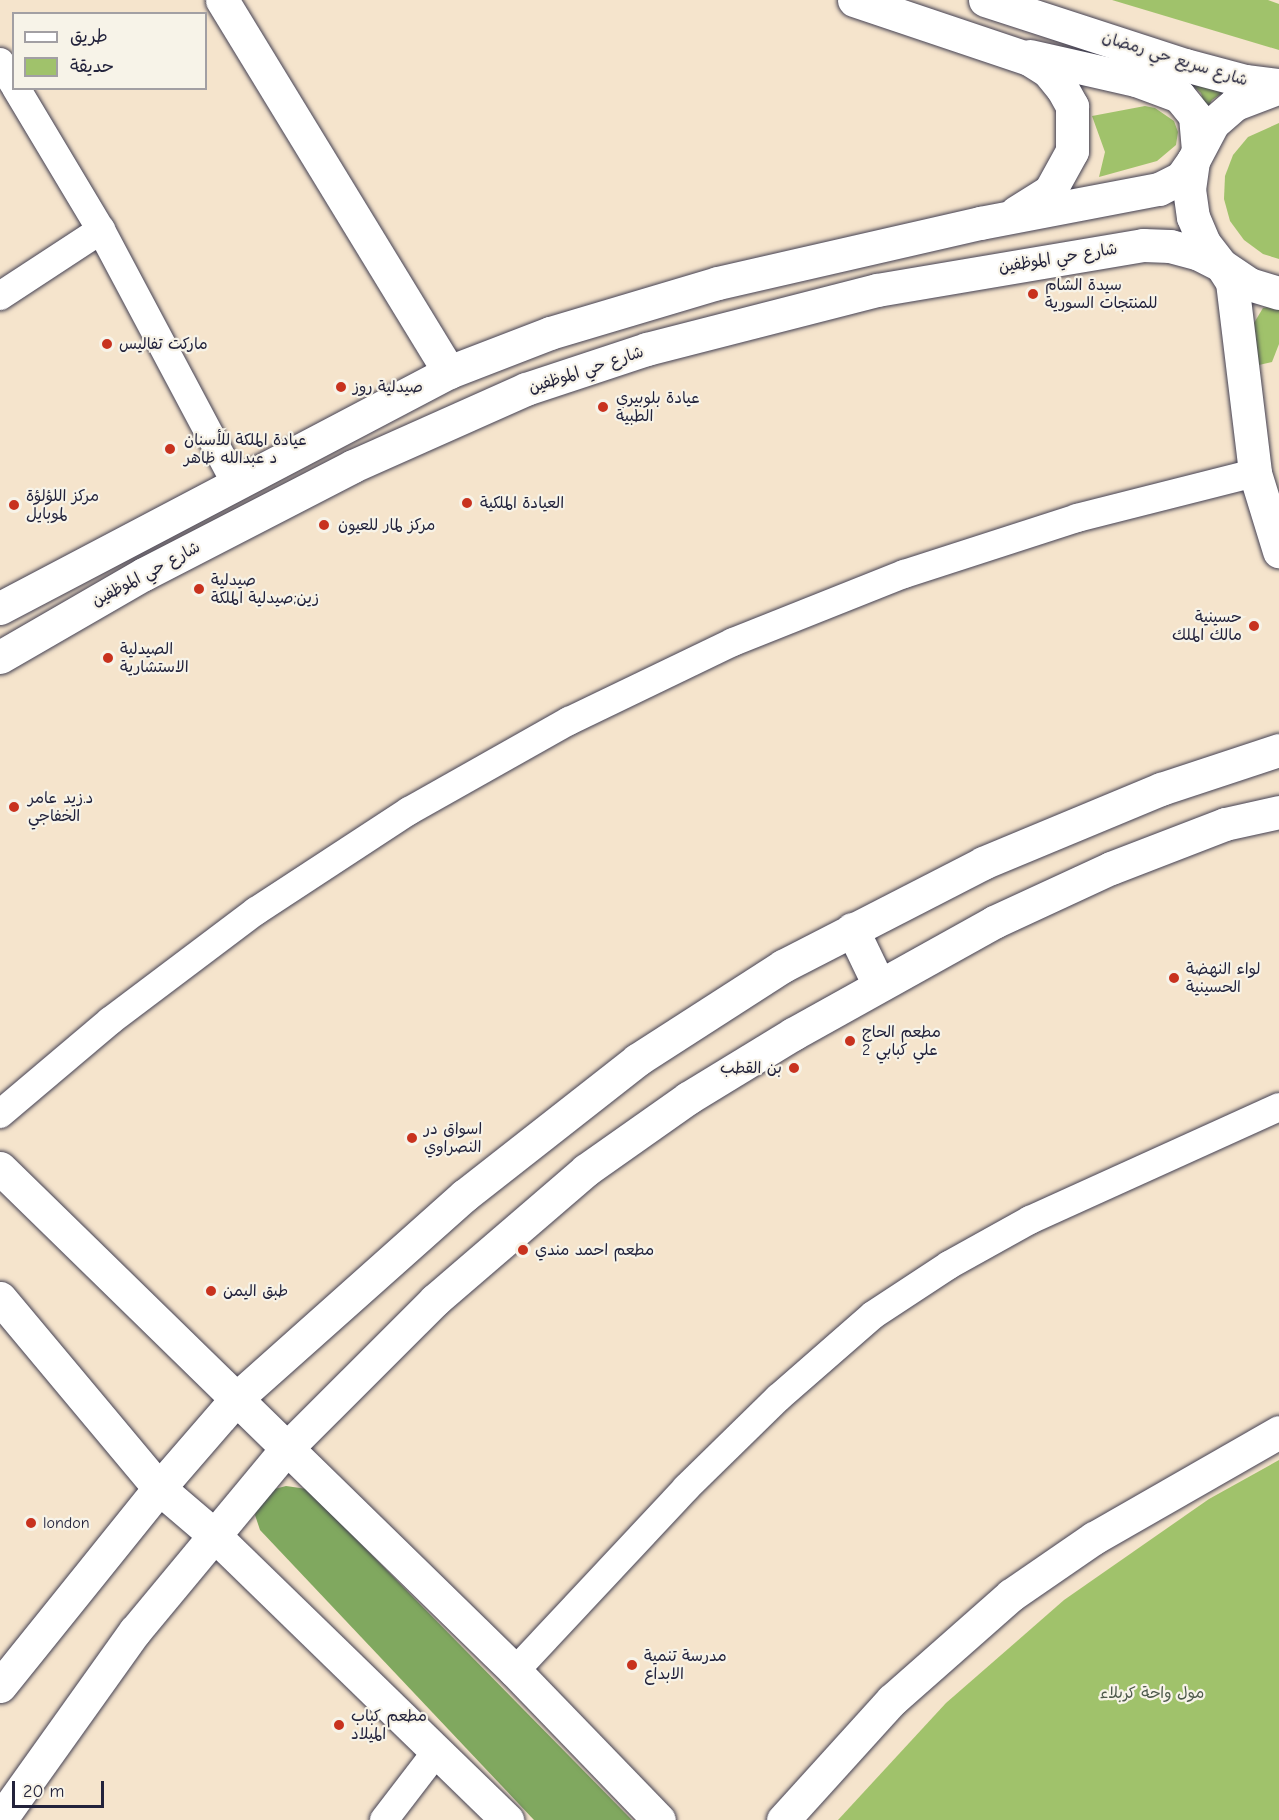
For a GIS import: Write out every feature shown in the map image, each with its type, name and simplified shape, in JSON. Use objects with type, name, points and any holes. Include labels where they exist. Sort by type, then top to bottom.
[{"type":"street","points":[[222,0],[449,372]]},
{"type":"street","points":[[854,0],[1029,59],[1048,71],[1072,106],[1075,129],[1072,151],[1050,191],[1032,205],[980,223]]},
{"type":"street","name":"شارع سريع حي رمضان","points":[[985,0],[1226,76],[1279,87]]},
{"type":"street","points":[[996,49],[1136,80],[1179,96],[1195,116],[1196,154],[1189,189],[1192,217],[1204,243],[1221,265],[1234,289],[1255,473],[1279,551]]},
{"type":"street","points":[[0,62],[12,81]]},
{"type":"street","points":[[0,608],[235,482],[449,372],[550,333],[718,283],[980,223],[1159,189],[1181,178],[1214,123],[1235,104],[1261,91],[1279,87]]},
{"type":"street","points":[[17,90],[101,230],[235,482]]},
{"type":"street","points":[[0,296],[101,230]]},
{"type":"street","name":"شارع حي الموظفين","points":[[0,657],[144,574],[353,466],[468,412],[587,369],[808,306],[1059,257],[1156,244],[1184,248],[1221,265]]},
{"type":"street","points":[[1221,265],[1249,284],[1279,293]]},
{"type":"street","points":[[0,1114],[110,1021],[256,911],[409,811],[569,721],[734,642],[903,574],[1077,518],[1255,473]]},
{"type":"street","points":[[0,1686],[159,1488],[237,1398],[465,1195],[566,1113],[728,1000],[852,928],[983,863],[1088,818],[1279,750]]},
{"type":"street","points":[[0,1820],[135,1631],[287,1448],[435,1300],[586,1170],[688,1098],[879,985],[1073,884],[1225,824],[1279,812]]},
{"type":"street","points":[[852,928],[879,985]]},
{"type":"street","points":[[515,1671],[686,1488],[778,1398],[873,1315],[939,1271],[1030,1220],[1279,1107]]},
{"type":"street","points":[[0,1168],[515,1671],[659,1820]]},
{"type":"street","points":[[0,1298],[159,1488],[214,1535],[507,1820]]},
{"type":"street","points":[[783,1820],[892,1700],[1011,1595],[1094,1538],[1279,1432]]},
{"type":"street","points":[[384,1820],[437,1751]]},
{"type":"green space","points":[[1112,0],[1268,0],[1279,4],[1279,50]]},
{"type":"green space","points":[[1184,77],[1231,87],[1212,100],[1206,110],[1201,93]]},
{"type":"green space","points":[[1145,106],[1155,108],[1174,121],[1178,132],[1176,145],[1157,161],[1099,177],[1105,152],[1092,116]]},
{"type":"green space","points":[[1279,123],[1279,259],[1263,254],[1244,240],[1230,221],[1224,199],[1225,176],[1233,155],[1248,137]]},
{"type":"green space","points":[[1273,306],[1279,309],[1279,344],[1272,362],[1259,365],[1254,323],[1263,308]]},
{"type":"green space","name":"مول واحة كربلاء","points":[[1279,1460],[1279,1820],[838,1820],[946,1703],[1064,1600],[1209,1499]]},
{"type":"green space","points":[[286,1486],[307,1489],[632,1820],[534,1820],[260,1530],[255,1515],[259,1503],[267,1491]]},
{"type":"place","name":"سيدة الشام للمنتجات السورية","points":[[1033,294]]},
{"type":"place","name":"ماركت تفاليس","points":[[107,344]]},
{"type":"place","name":"صيدلية روز","points":[[341,387]]},
{"type":"place","name":"عيادة بلوبيري الطبية","points":[[603,407]]},
{"type":"place","name":"عيادة الملكة للأسنان د عبدالله ظاهر","points":[[170,449]]},
{"type":"place","name":"العيادة الملكية","points":[[467,503]]},
{"type":"place","name":"مركز اللؤلؤة لموبايل","points":[[14,505]]},
{"type":"place","name":"مركز لمار للعيون","points":[[324,525]]},
{"type":"place","name":"صيدلية زين;صيدلية الملكة","points":[[199,589]]},
{"type":"place","name":"حسينية مالك الملك","points":[[1254,626]]},
{"type":"place","name":"الصيدلية الاستشارية","points":[[108,658]]},
{"type":"place","name":"د.زيد عامر الخفاجي","points":[[14,807]]},
{"type":"place","name":"لواء النهضة الحسينية","points":[[1174,978]]},
{"type":"place","name":"مطعم الحاج علي كبابي 2","points":[[850,1041]]},
{"type":"place","name":"بن القطب","points":[[794,1068]]},
{"type":"place","name":"اسواق در النصراوي","points":[[412,1138]]},
{"type":"place","name":"مطعم احمد مندي","points":[[523,1250]]},
{"type":"place","name":"طبق اليمن","points":[[211,1291]]},
{"type":"place","name":"london","points":[[31,1523]]},
{"type":"place","name":"مدرسة تنمية الابداع","points":[[632,1665]]},
{"type":"place","name":"مطعم كباب الميلاد","points":[[339,1725]]}]
